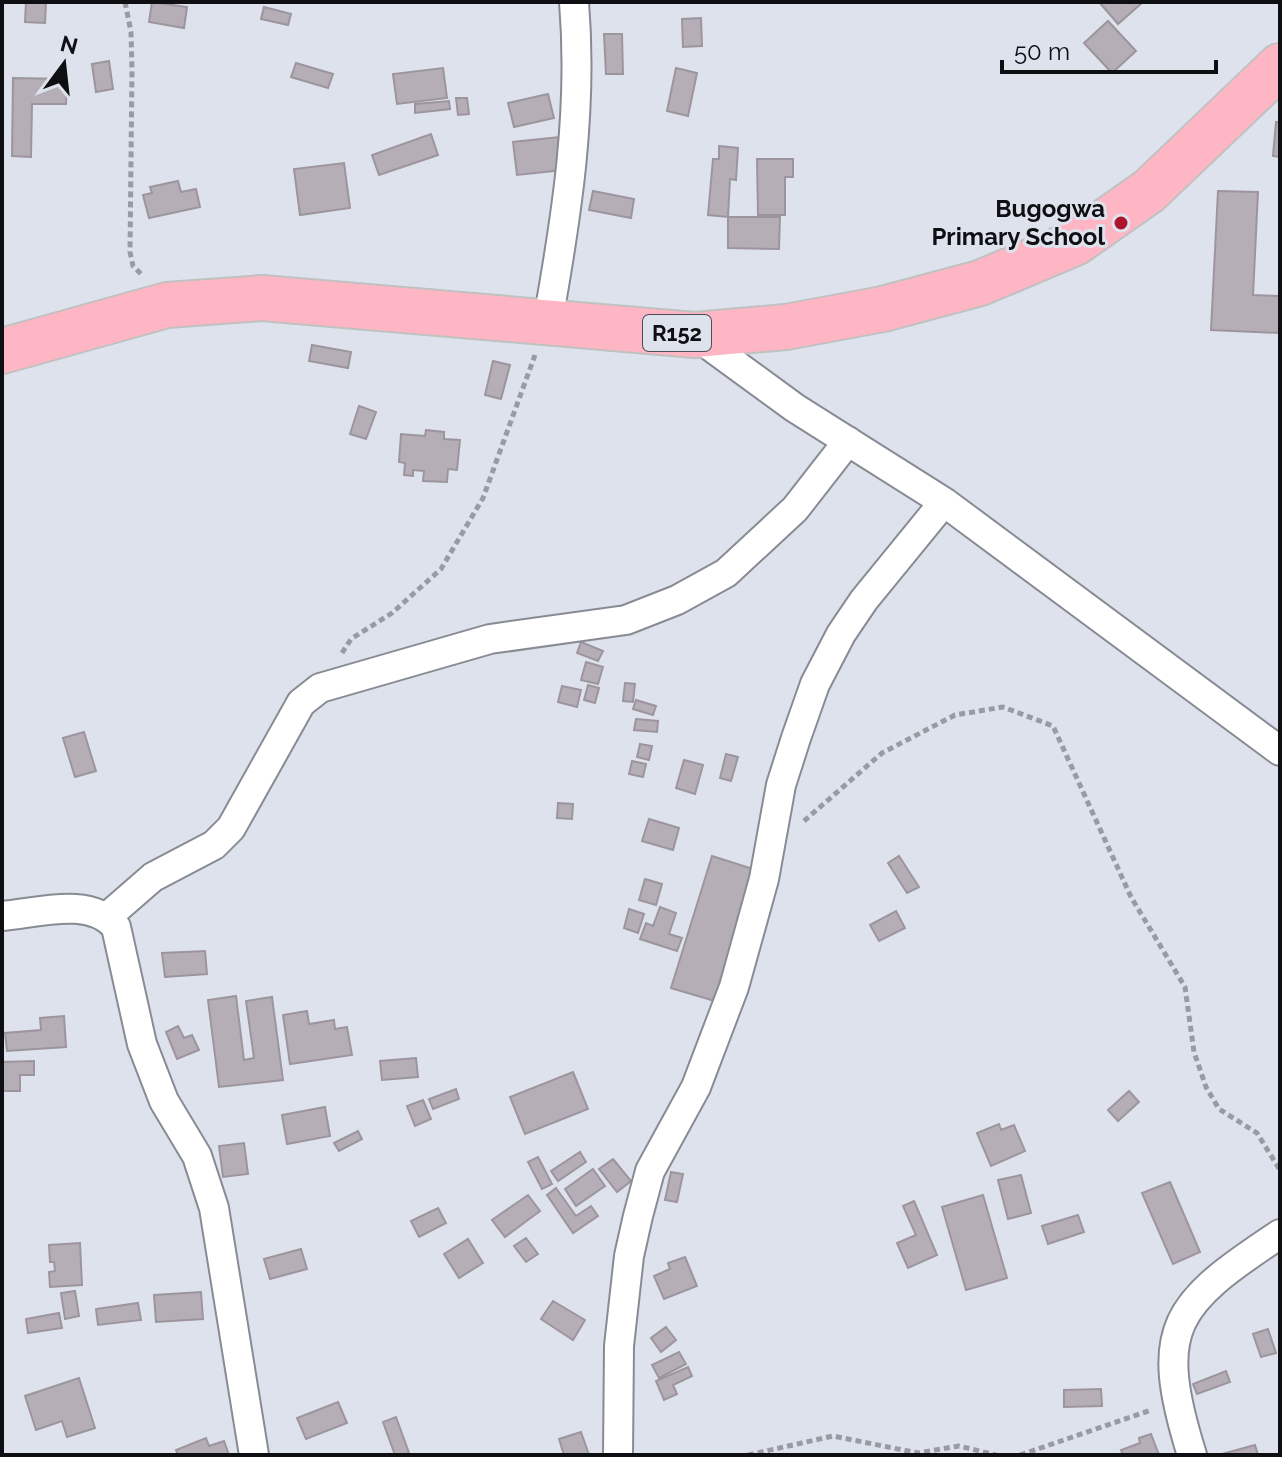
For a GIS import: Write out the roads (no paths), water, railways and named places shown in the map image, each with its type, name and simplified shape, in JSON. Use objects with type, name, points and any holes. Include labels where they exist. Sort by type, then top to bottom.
[{"type":"main road","name":"R152","points":[[2,351],[167,305],[262,298],[548,320],[695,335],[786,327],[883,309],[980,283],[1075,243],[1149,191],[1280,66]]},
{"type":"street","points":[[548,320],[568,206],[578,111],[574,2]]},
{"type":"street","points":[[695,335],[848,441],[944,502],[1280,751]]},
{"type":"street","points":[[107,917],[153,877],[214,845],[231,828],[301,703],[320,688],[490,639],[626,620],[677,600],[726,573],[795,509],[848,441]]},
{"type":"street","points":[[618,1455],[619,1346],[629,1256],[638,1216],[656,1157],[696,1087],[716,1038],[750,931],[781,785],[815,684],[864,600],[944,502]]},
{"type":"street","points":[[2,916],[79,909],[107,917],[120,940],[142,1044],[164,1101],[197,1156],[214,1208],[254,1455]]},
{"type":"street","points":[[1192,1455],[1176,1403],[1172,1358],[1182,1316],[1217,1276],[1280,1234]]},
{"type":"place","name":"Bugogwa Primary School","points":[[1121,223]]}]
